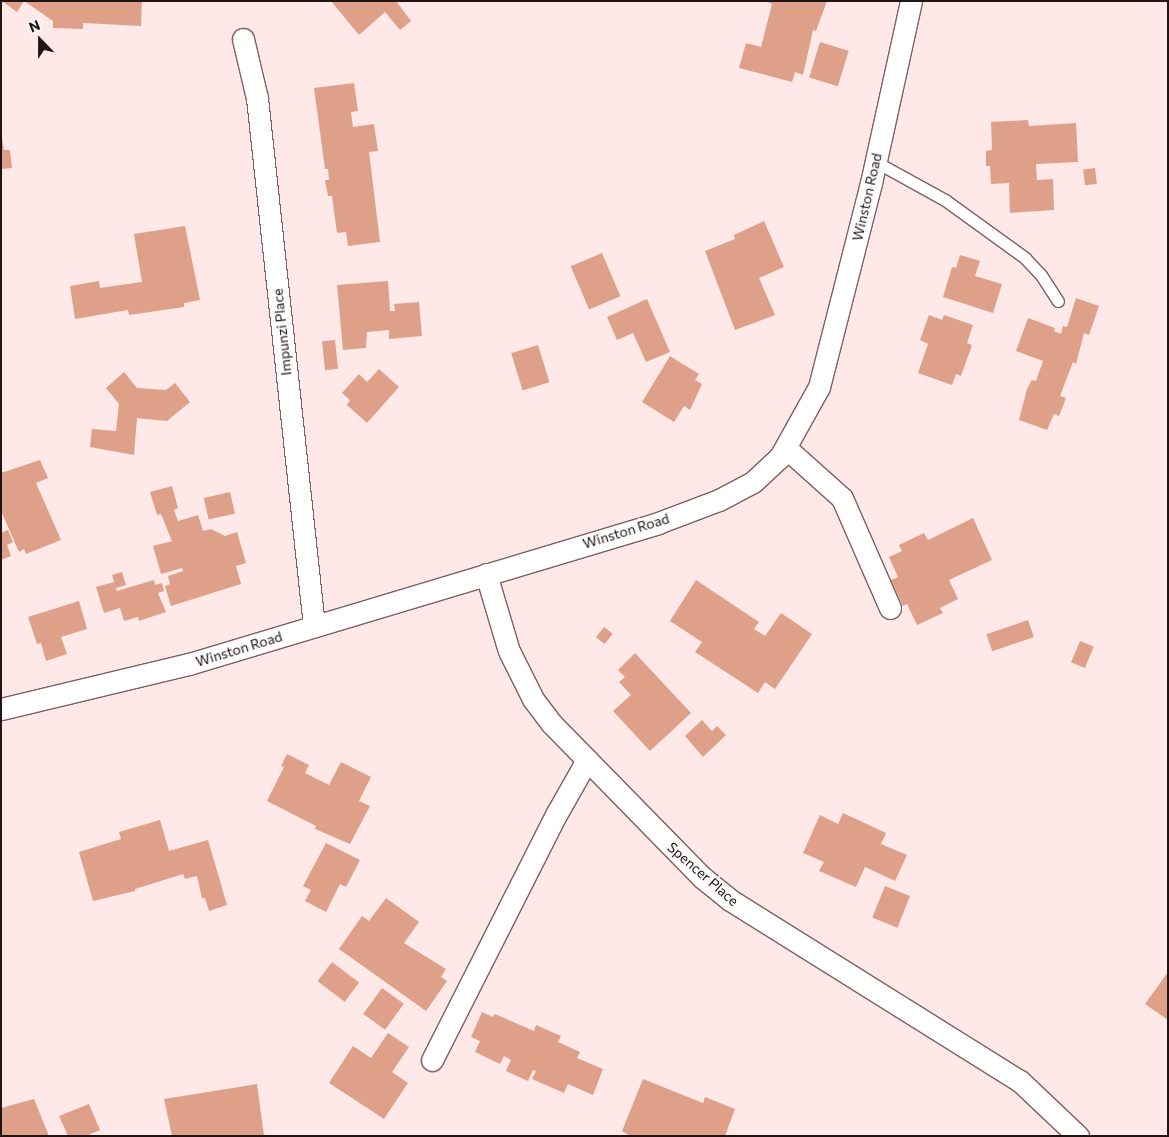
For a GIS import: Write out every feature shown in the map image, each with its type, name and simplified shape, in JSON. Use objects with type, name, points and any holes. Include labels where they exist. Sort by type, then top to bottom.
[{"type":"street","name":"Winston Road","points":[[1,709],[189,664],[658,523],[718,500],[753,482],[786,448],[819,387],[876,162],[911,1]]},
{"type":"street","name":"Impunzi Place","points":[[243,39],[257,98],[314,626]]},
{"type":"street","points":[[786,448],[842,498],[890,608]]},
{"type":"street","name":"Spencer Place","points":[[486,574],[509,651],[522,681],[552,724],[674,850],[730,900],[1020,1081],[1078,1136]]},
{"type":"street","points":[[432,1060],[557,813],[588,760]]},
{"type":"lane","points":[[876,162],[945,200],[1025,258],[1058,301]]},
{"type":"building","points":[[2,1],[24,1],[17,12]]},
{"type":"building","points":[[24,1],[142,1],[141,26],[83,23],[83,29],[53,28],[53,21]]},
{"type":"building","points":[[331,1],[396,1],[411,21],[400,30],[385,12],[359,35]]},
{"type":"building","points":[[766,1],[827,1],[816,31],[813,30],[803,75],[795,72],[792,82],[739,68],[746,43],[761,47],[772,4]]},
{"type":"building","points":[[820,42],[849,51],[838,86],[809,77]]},
{"type":"building","points":[[354,83],[358,111],[351,112],[353,127],[374,124],[378,151],[369,152],[380,242],[348,246],[346,232],[337,233],[332,196],[328,196],[325,180],[329,180],[328,169],[325,169],[314,88]]},
{"type":"building","points":[[1028,120],[1029,126],[1076,123],[1078,162],[1036,164],[1037,180],[1053,179],[1054,210],[1010,213],[1009,183],[991,184],[990,166],[986,166],[986,151],[992,150],[991,122]]},
{"type":"building","points":[[1,132],[4,150],[10,150],[12,168],[1,169]]},
{"type":"building","points":[[1095,168],[1097,184],[1085,185],[1083,169]]},
{"type":"building","points":[[764,221],[784,267],[759,278],[775,315],[735,330],[705,251],[735,239],[734,235]]},
{"type":"building","points":[[185,226],[200,300],[184,303],[184,307],[129,315],[128,310],[75,319],[70,286],[99,281],[100,288],[142,282],[134,234]]},
{"type":"building","points":[[602,253],[620,296],[589,310],[571,266]]},
{"type":"building","points":[[960,255],[980,261],[975,276],[1002,284],[993,313],[943,297],[952,267],[956,268]]},
{"type":"building","points":[[388,281],[390,311],[395,311],[394,304],[419,302],[422,336],[389,339],[389,330],[367,332],[366,348],[343,350],[337,285]]},
{"type":"building","points":[[1076,298],[1099,306],[1089,335],[1084,333],[1076,364],[1073,362],[1060,396],[1066,398],[1059,416],[1054,414],[1047,430],[1019,420],[1027,389],[1032,380],[1036,381],[1043,361],[1016,351],[1028,318],[1055,328],[1054,331],[1061,334],[1063,326],[1067,327]]},
{"type":"building","points":[[647,299],[670,352],[646,362],[633,333],[617,340],[607,317]]},
{"type":"building","points":[[929,315],[942,320],[944,315],[973,325],[967,343],[972,345],[961,376],[956,374],[952,385],[918,373],[928,344],[920,340]]},
{"type":"building","points":[[335,340],[338,369],[325,370],[322,341]]},
{"type":"building","points":[[538,345],[549,382],[523,390],[511,353]]},
{"type":"building","points":[[670,356],[699,374],[695,380],[702,384],[690,410],[684,406],[674,422],[642,402]]},
{"type":"building","points":[[379,369],[399,387],[367,423],[347,405],[350,400],[342,393],[359,374],[367,382]]},
{"type":"building","points":[[124,372],[137,388],[166,390],[175,383],[190,402],[167,421],[137,418],[134,455],[90,447],[92,429],[116,431],[119,404],[106,388]]},
{"type":"building","points":[[40,460],[48,478],[36,483],[61,540],[26,554],[24,549],[19,552],[1,511],[1,473]]},
{"type":"building","points":[[172,486],[178,508],[174,510],[178,521],[198,515],[203,531],[211,529],[225,536],[237,532],[246,563],[236,566],[241,584],[171,606],[165,586],[170,584],[168,576],[183,571],[182,568],[161,574],[153,546],[172,541],[161,514],[157,515],[150,492]]},
{"type":"building","points":[[230,492],[235,513],[209,520],[204,498]]},
{"type":"building","points":[[973,518],[992,560],[949,580],[958,599],[940,608],[943,613],[917,625],[907,604],[903,606],[891,580],[898,577],[889,557],[902,551],[899,545],[924,533],[928,540]]},
{"type":"building","points":[[8,530],[13,542],[7,545],[11,556],[1,560],[1,533]]},
{"type":"building","points":[[122,572],[126,585],[116,588],[117,591],[154,580],[155,585],[162,583],[164,591],[158,593],[166,612],[139,621],[138,617],[124,621],[120,608],[104,613],[96,587],[114,582],[112,575]]},
{"type":"building","points":[[696,580],[759,622],[754,629],[765,636],[781,613],[812,634],[775,689],[765,682],[758,693],[695,652],[702,642],[670,621]]},
{"type":"building","points":[[79,601],[87,629],[61,637],[67,654],[46,661],[41,643],[37,644],[28,617]]},
{"type":"building","points":[[1028,620],[1034,637],[992,651],[986,634]]},
{"type":"building","points":[[604,627],[613,634],[605,644],[596,637]]},
{"type":"building","points":[[1080,641],[1094,647],[1085,668],[1071,662]]},
{"type":"building","points":[[635,653],[691,713],[650,751],[613,711],[631,695],[619,682],[625,677],[618,670]]},
{"type":"building","points":[[702,720],[712,731],[717,726],[726,735],[703,757],[685,736]]},
{"type":"building","points":[[287,754],[309,765],[305,773],[329,785],[341,762],[371,777],[359,801],[370,806],[350,844],[315,829],[316,826],[267,801],[284,767],[281,766]]},
{"type":"building","points":[[843,813],[886,833],[881,844],[907,855],[895,881],[865,867],[856,887],[819,871],[824,862],[803,853],[820,815],[838,824]]},
{"type":"building","points":[[160,820],[169,851],[208,840],[227,905],[209,911],[205,898],[202,898],[197,876],[185,879],[183,874],[135,889],[135,891],[93,901],[79,852],[121,839],[119,832]]},
{"type":"building","points":[[326,843],[360,860],[346,887],[340,884],[326,912],[305,901],[311,890],[303,886]]},
{"type":"building","points":[[885,886],[910,896],[897,928],[872,918]]},
{"type":"building","points":[[386,898],[419,922],[404,943],[446,969],[441,977],[447,981],[426,1011],[339,949],[362,916],[369,921]]},
{"type":"building","points":[[332,962],[359,982],[345,1002],[318,981]]},
{"type":"building","points":[[1168,972],[1168,1020],[1145,1004]]},
{"type":"building","points":[[382,988],[404,1004],[385,1030],[363,1014]]},
{"type":"building","points":[[482,1012],[493,1017],[495,1014],[534,1031],[536,1025],[561,1036],[558,1042],[580,1052],[577,1058],[603,1069],[593,1095],[568,1084],[564,1093],[532,1079],[536,1071],[533,1070],[528,1081],[506,1071],[511,1060],[504,1056],[500,1064],[475,1052],[480,1041],[471,1037]]},
{"type":"building","points":[[388,1033],[409,1047],[392,1072],[408,1083],[384,1119],[329,1083],[353,1046],[371,1058]]},
{"type":"building","points":[[643,1079],[703,1103],[705,1097],[735,1109],[725,1136],[630,1136],[622,1131]]},
{"type":"building","points":[[257,1084],[264,1136],[172,1136],[164,1099]]},
{"type":"building","points":[[34,1099],[49,1136],[1,1136],[1,1108]]},
{"type":"building","points":[[89,1104],[100,1130],[86,1136],[68,1136],[59,1116]]}]
